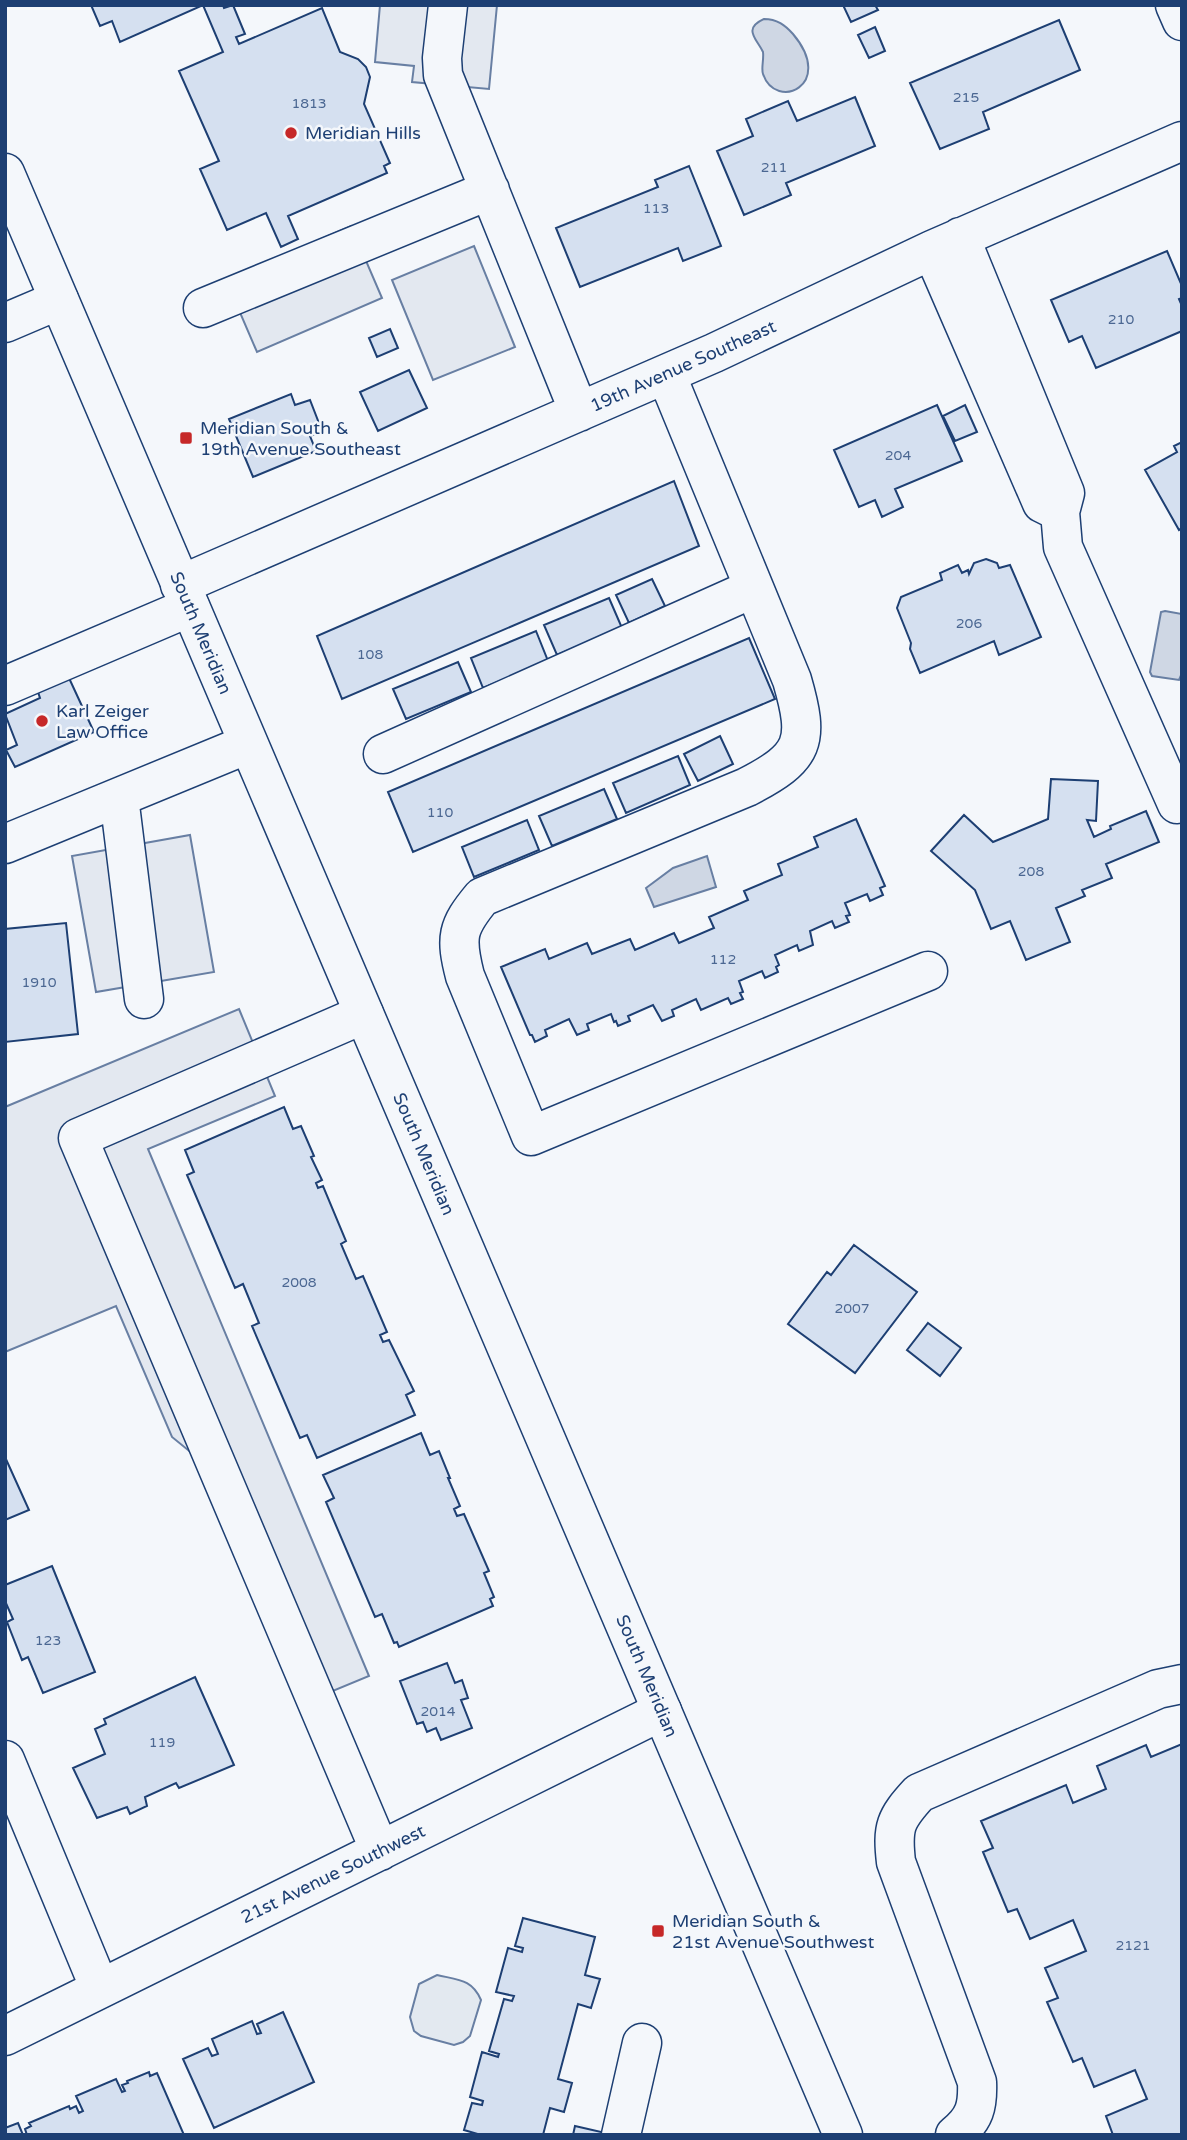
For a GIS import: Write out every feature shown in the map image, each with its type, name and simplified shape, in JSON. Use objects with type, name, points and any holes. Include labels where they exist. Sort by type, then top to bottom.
[{"type":"main road","points":[[448,5],[442,58],[443,75],[579,412]]},
{"type":"main road","points":[[1175,5],[1182,21]]},
{"type":"main road","name":"19th Avenue Southeast","points":[[5,686],[185,596],[579,412],[946,244],[1182,141]]},
{"type":"main road","name":"South Meridian","points":[[5,173],[662,1711],[839,2133]]},
{"type":"main road","points":[[203,308],[490,190]]},
{"type":"main road","points":[[946,244],[1042,503],[1060,512],[1063,547],[1177,804]]},
{"type":"main road","points":[[5,323],[58,300]]},
{"type":"main road","points":[[666,374],[792,680],[800,708],[801,738],[794,756],[772,774],[747,787],[482,897],[468,914],[460,932],[459,953],[465,976],[531,1136],[928,971]]},
{"type":"main road","points":[[383,754],[754,588]]},
{"type":"main road","points":[[5,844],[248,744]]},
{"type":"main road","points":[[119,797],[144,999]]},
{"type":"main road","points":[[364,1014],[78,1138],[380,1851]]},
{"type":"main road","points":[[955,2135],[966,2127],[978,2104],[977,2082],[896,1862],[893,1837],[902,1812],[919,1793],[1158,1689],[1182,1684]]},
{"type":"main road","name":"21st Avenue Southwest","points":[[5,2036],[662,1711]]},
{"type":"main road","points":[[5,1760],[100,1989]]},
{"type":"main road","points":[[621,2135],[642,2043]]},
{"type":"shaded area","points":[[380,5],[497,5],[489,89],[412,82],[414,66],[375,62]]},
{"type":"shaded area","points":[[764,19],[777,21],[787,28],[805,52],[808,67],[806,79],[799,87],[790,91],[779,91],[770,85],[763,74],[763,52],[752,30]]},
{"type":"shaded area","points":[[351,226],[382,298],[257,352],[226,280]]},
{"type":"shaded area","points":[[474,246],[515,347],[433,380],[392,280]]},
{"type":"shaded area","points":[[1161,612],[1182,614],[1182,673],[1179,680],[1152,676],[1150,672]]},
{"type":"shaded area","points":[[190,835],[214,972],[96,992],[72,856]]},
{"type":"shaded area","points":[[707,856],[716,887],[654,907],[646,888],[673,868]]},
{"type":"shaded area","points":[[239,1009],[275,1096],[148,1149],[369,1676],[299,1705],[193,1454],[172,1437],[116,1306],[5,1352],[5,1107]]},
{"type":"shaded area","points":[[437,1975],[469,1984],[481,2000],[470,2036],[454,2045],[421,2036],[414,2031],[410,2017],[419,1984]]},
{"type":"building","points":[[91,5],[203,5],[120,42],[112,21],[100,26]]},
{"type":"building","name":"Meridian Hills","points":[[203,5],[223,5],[224,8],[233,5],[245,34],[236,37],[239,44],[322,8],[340,52],[358,59],[366,67],[370,77],[364,104],[390,163],[384,166],[387,173],[288,216],[298,239],[281,247],[266,213],[227,230],[200,169],[219,161],[179,71],[223,52]]},
{"type":"building","points":[[843,5],[875,5],[878,10],[851,22]]},
{"type":"building","points":[[1059,20],[1080,70],[983,112],[989,129],[940,149],[910,83]]},
{"type":"building","points":[[875,27],[885,51],[869,58],[858,35]]},
{"type":"building","points":[[855,97],[875,146],[786,183],[791,195],[744,215],[717,151],[753,136],[746,119],[788,101],[797,121]]},
{"type":"building","points":[[689,166],[721,246],[683,261],[678,248],[580,287],[556,228],[658,187],[655,180]]},
{"type":"building","points":[[1167,251],[1182,286],[1182,298],[1179,299],[1182,306],[1182,331],[1096,368],[1082,336],[1069,342],[1051,300]]},
{"type":"building","points":[[390,329],[398,348],[377,357],[369,338]]},
{"type":"building","points":[[409,370],[427,408],[378,431],[360,392]]},
{"type":"building","points":[[291,394],[295,405],[310,400],[322,431],[310,436],[316,451],[253,477],[229,419]]},
{"type":"building","points":[[937,405],[962,461],[895,489],[903,507],[882,517],[875,500],[859,507],[834,450]]},
{"type":"building","points":[[965,405],[977,432],[955,441],[943,416]]},
{"type":"building","points":[[1182,442],[1182,528],[1179,530],[1145,470],[1177,452],[1174,446]]},
{"type":"building","points":[[674,481],[699,546],[342,699],[317,636]]},
{"type":"building","points":[[986,559],[997,563],[999,568],[1010,565],[1041,637],[999,655],[994,641],[920,673],[897,608],[901,597],[942,580],[940,573],[958,565],[962,573],[968,570],[969,574],[974,563]]},
{"type":"building","points":[[652,579],[665,606],[629,623],[616,595]]},
{"type":"building","points":[[609,598],[622,628],[557,655],[544,625]]},
{"type":"building","points":[[536,631],[548,661],[483,688],[471,658]]},
{"type":"building","points":[[749,638],[775,699],[413,852],[388,792]]},
{"type":"building","points":[[458,662],[471,692],[406,719],[393,689]]},
{"type":"building","points":[[69,678],[94,732],[15,767],[6,750],[17,745],[5,714],[40,698],[38,692]]},
{"type":"building","points":[[720,736],[733,764],[698,781],[684,754]]},
{"type":"building","points":[[678,756],[690,785],[626,813],[613,783]]},
{"type":"building","points":[[1051,779],[1098,781],[1096,821],[1087,820],[1094,837],[1111,829],[1110,826],[1146,811],[1159,842],[1106,864],[1112,878],[1082,890],[1085,896],[1056,908],[1070,942],[1026,960],[1010,921],[991,929],[975,890],[931,851],[964,815],[993,842],[1048,819]]},
{"type":"building","points":[[604,789],[617,819],[552,846],[539,816]]},
{"type":"building","points":[[856,819],[885,886],[880,888],[883,895],[870,901],[867,894],[845,903],[850,915],[846,916],[849,922],[835,928],[832,921],[810,931],[813,945],[799,951],[797,945],[775,955],[779,965],[776,967],[778,972],[765,978],[762,971],[739,981],[743,999],[731,1004],[728,998],[701,1010],[696,999],[672,1010],[674,1016],[662,1021],[653,1005],[628,1016],[630,1021],[618,1026],[611,1014],[587,1024],[589,1030],[577,1035],[569,1019],[545,1030],[547,1036],[535,1042],[530,1035],[501,967],[545,949],[549,959],[587,943],[592,954],[630,939],[635,950],[674,933],[679,943],[714,928],[709,917],[748,900],[744,891],[782,875],[778,864],[818,847],[814,837]]},
{"type":"building","points":[[527,820],[539,850],[474,877],[462,847]]},
{"type":"building","points":[[66,923],[78,1034],[5,1042],[5,929]]},
{"type":"building","points":[[284,1107],[293,1129],[301,1126],[314,1156],[311,1157],[322,1180],[316,1183],[318,1188],[323,1186],[346,1241],[341,1244],[356,1279],[363,1276],[387,1332],[380,1335],[383,1342],[389,1340],[414,1391],[406,1395],[415,1415],[317,1458],[307,1435],[300,1438],[252,1326],[259,1323],[243,1284],[235,1288],[187,1175],[194,1172],[185,1150]]},
{"type":"building","points":[[854,1245],[917,1292],[855,1373],[788,1324],[827,1272],[831,1275]]},
{"type":"building","points":[[928,1323],[961,1348],[940,1376],[907,1350]]},
{"type":"building","points":[[421,1433],[430,1455],[439,1451],[460,1506],[454,1509],[457,1516],[464,1514],[489,1571],[484,1573],[494,1597],[490,1599],[493,1606],[399,1647],[397,1642],[394,1643],[382,1614],[375,1617],[326,1502],[334,1498],[323,1475]]},
{"type":"building","points":[[5,1457],[29,1510],[5,1520]]},
{"type":"building","points":[[52,1566],[95,1672],[43,1693],[28,1657],[22,1660],[7,1622],[13,1619],[5,1601],[5,1585]]},
{"type":"building","points":[[447,1663],[455,1683],[462,1680],[468,1698],[461,1700],[472,1728],[441,1740],[436,1728],[427,1732],[423,1722],[417,1724],[400,1681]]},
{"type":"building","points":[[195,1677],[234,1765],[179,1788],[176,1783],[145,1797],[147,1806],[130,1814],[127,1807],[97,1818],[73,1768],[105,1754],[95,1729],[106,1724],[104,1719]]},
{"type":"building","points":[[1182,1744],[1182,2135],[1113,2135],[1106,2116],[1147,2099],[1135,2070],[1094,2087],[1082,2058],[1073,2062],[1047,2002],[1058,1998],[1045,1968],[1086,1951],[1073,1920],[1030,1939],[1017,1909],[1008,1912],[983,1852],[993,1848],[981,1821],[1066,1785],[1073,1803],[1106,1789],[1097,1766],[1146,1745],[1151,1757]]},
{"type":"building","points":[[523,1918],[595,1937],[585,1975],[600,1979],[591,2008],[578,2004],[558,2079],[572,2083],[564,2112],[550,2108],[543,2135],[481,2135],[464,2130],[472,2103],[482,2105],[483,2101],[470,2097],[482,2052],[498,2057],[499,2054],[489,2051],[504,1999],[512,2001],[514,1996],[496,1992],[508,1948],[522,1952],[523,1948],[515,1946]]},
{"type":"building","points":[[283,2012],[314,2082],[214,2128],[183,2059],[208,2048],[212,2056],[218,2054],[212,2039],[252,2021],[257,2034],[261,2033],[257,2024]]},
{"type":"building","points":[[149,2072],[150,2076],[157,2073],[184,2135],[27,2135],[25,2129],[31,2126],[29,2123],[69,2106],[70,2109],[76,2106],[79,2113],[83,2111],[76,2096],[116,2079],[122,2092],[125,2091],[122,2085],[128,2083],[127,2081]]},
{"type":"building","points":[[18,2123],[23,2135],[5,2135],[5,2128]]},
{"type":"building","points":[[575,2126],[610,2134],[573,2135]]},
{"type":"place","name":"Meridian Hills","points":[[291,133]]},
{"type":"place","name":"Meridian South & 19th Avenue Southeast","points":[[186,438]]},
{"type":"place","name":"Karl Zeiger Law Office","points":[[42,721]]},
{"type":"place","name":"Meridian South & 21st Avenue Southwest","points":[[658,1931]]}]
